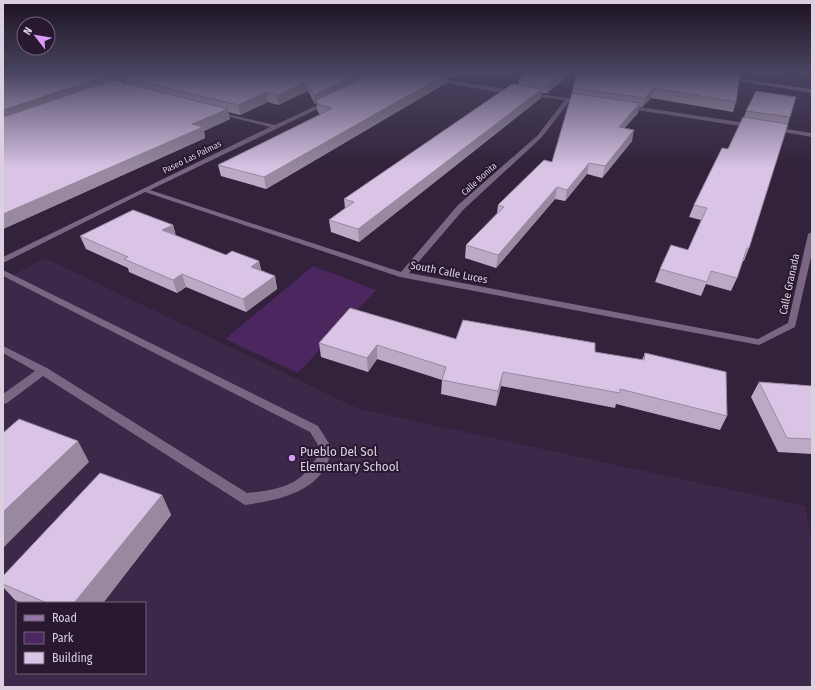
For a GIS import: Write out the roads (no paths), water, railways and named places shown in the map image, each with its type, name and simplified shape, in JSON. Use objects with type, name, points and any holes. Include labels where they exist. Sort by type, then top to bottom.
[{"type":"street","name":"Paseo Las Palmas","points":[[3,260],[144,190],[324,104]]},
{"type":"street","name":"Calle Bonita","points":[[403,275],[461,207],[540,137],[565,104]]},
{"type":"street","points":[[616,106],[757,126]]},
{"type":"street","points":[[207,110],[275,127]]},
{"type":"street","points":[[765,128],[812,135]]},
{"type":"street","name":"South Calle Luces","points":[[144,190],[403,275],[759,342]]},
{"type":"street","name":"Calle Granada","points":[[759,342],[792,325],[812,234]]},
{"type":"street","points":[[3,273],[314,429],[327,450],[315,471],[300,485],[276,495],[245,499],[43,371],[3,349]]},
{"type":"street","points":[[3,400],[43,371]]},
{"type":"place","name":"Pueblo Del Sol Elementary School","points":[[292,458]]}]
